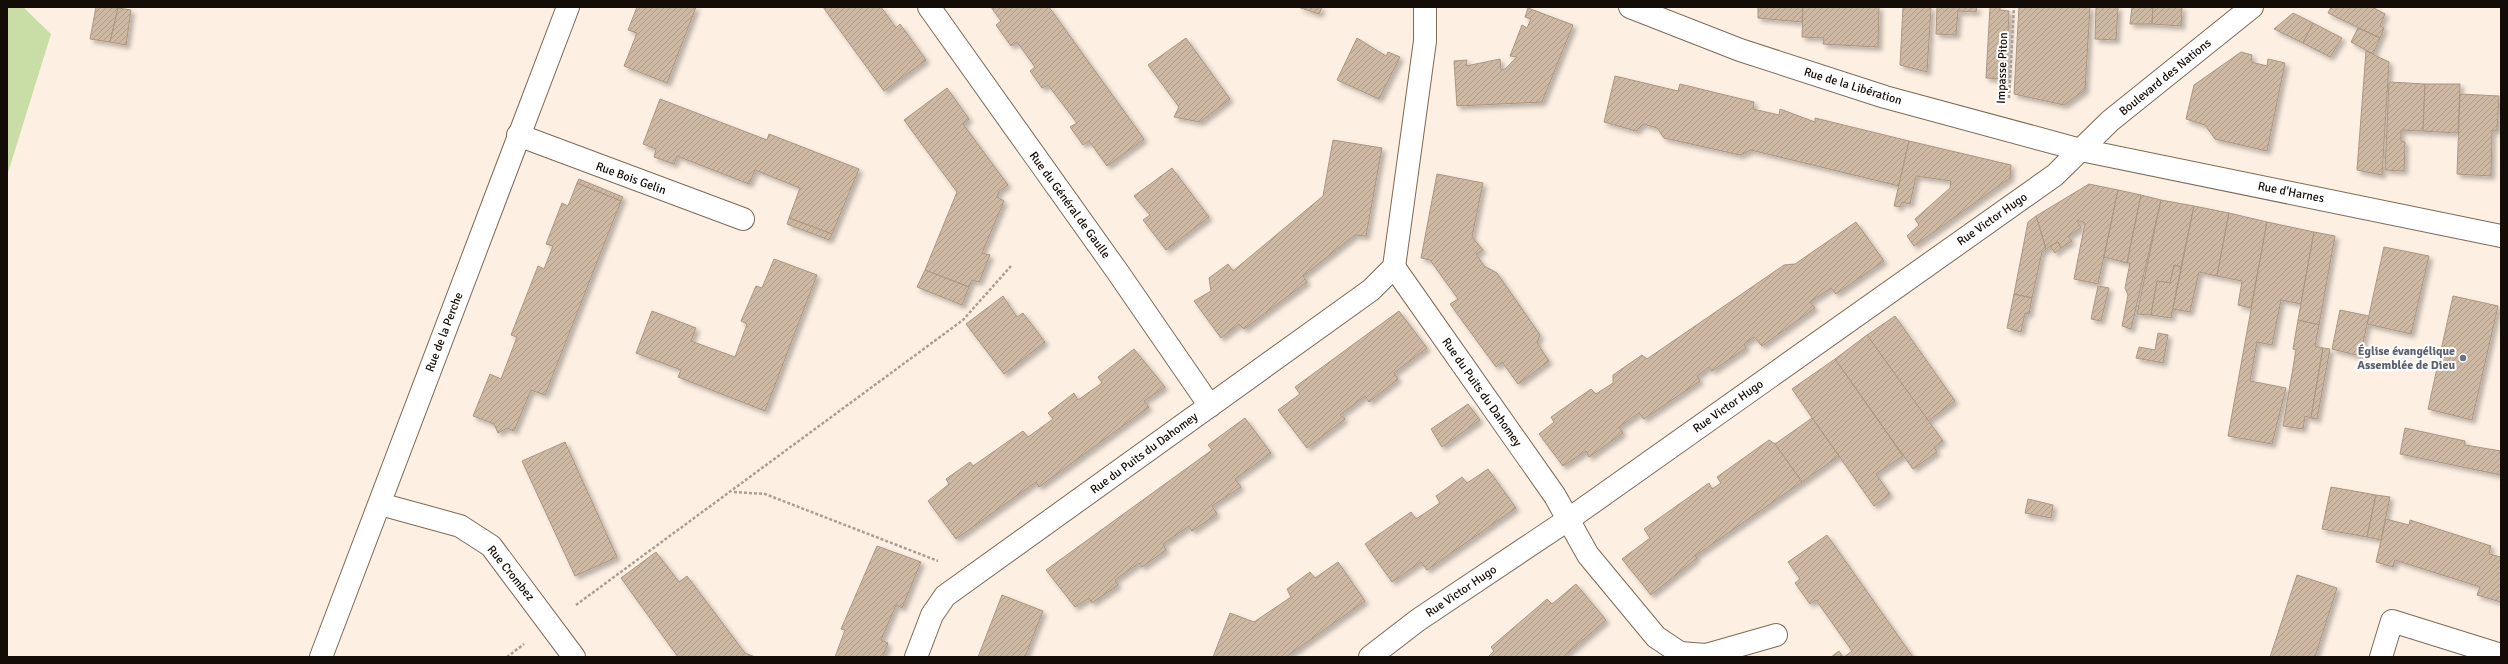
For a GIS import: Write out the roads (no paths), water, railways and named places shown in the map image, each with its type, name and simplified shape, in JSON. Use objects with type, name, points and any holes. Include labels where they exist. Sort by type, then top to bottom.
[{"type":"street","name":"Rue de la Perche","points":[[321,657],[518,135],[568,7]]},
{"type":"street","name":"Rue du Général de Gaulle","points":[[928,7],[1117,271],[1210,406]]},
{"type":"street","points":[[1394,267],[1425,41],[1425,7]]},
{"type":"street","name":"Rue de la Libération","points":[[1630,7],[1740,50],[1885,97],[2081,150]]},
{"type":"street","name":"Boulevard des Nations","points":[[2081,150],[2110,121],[2252,7]]},
{"type":"street","name":"Rue Bois Gelin","points":[[518,135],[743,219]]},
{"type":"street","name":"Rue d'Harnes","points":[[2081,150],[2501,236]]},
{"type":"street","name":"Rue Victor Hugo","points":[[1370,657],[1418,620],[1568,518],[2055,175],[2081,150]]},
{"type":"street","name":"Rue du Puits du Dahomey","points":[[916,657],[932,615],[945,596],[1370,290],[1394,267],[1556,496],[1588,555],[1656,637],[1680,652],[1706,655],[1776,635]]},
{"type":"street","name":"Rue Crombez","points":[[380,504],[460,526],[490,546],[574,657]]},
{"type":"street","points":[[2381,657],[2392,621],[2501,655]]},
{"type":"place","name":"Église évangélique Assemblée de Dieu","points":[[2463,358]]}]
